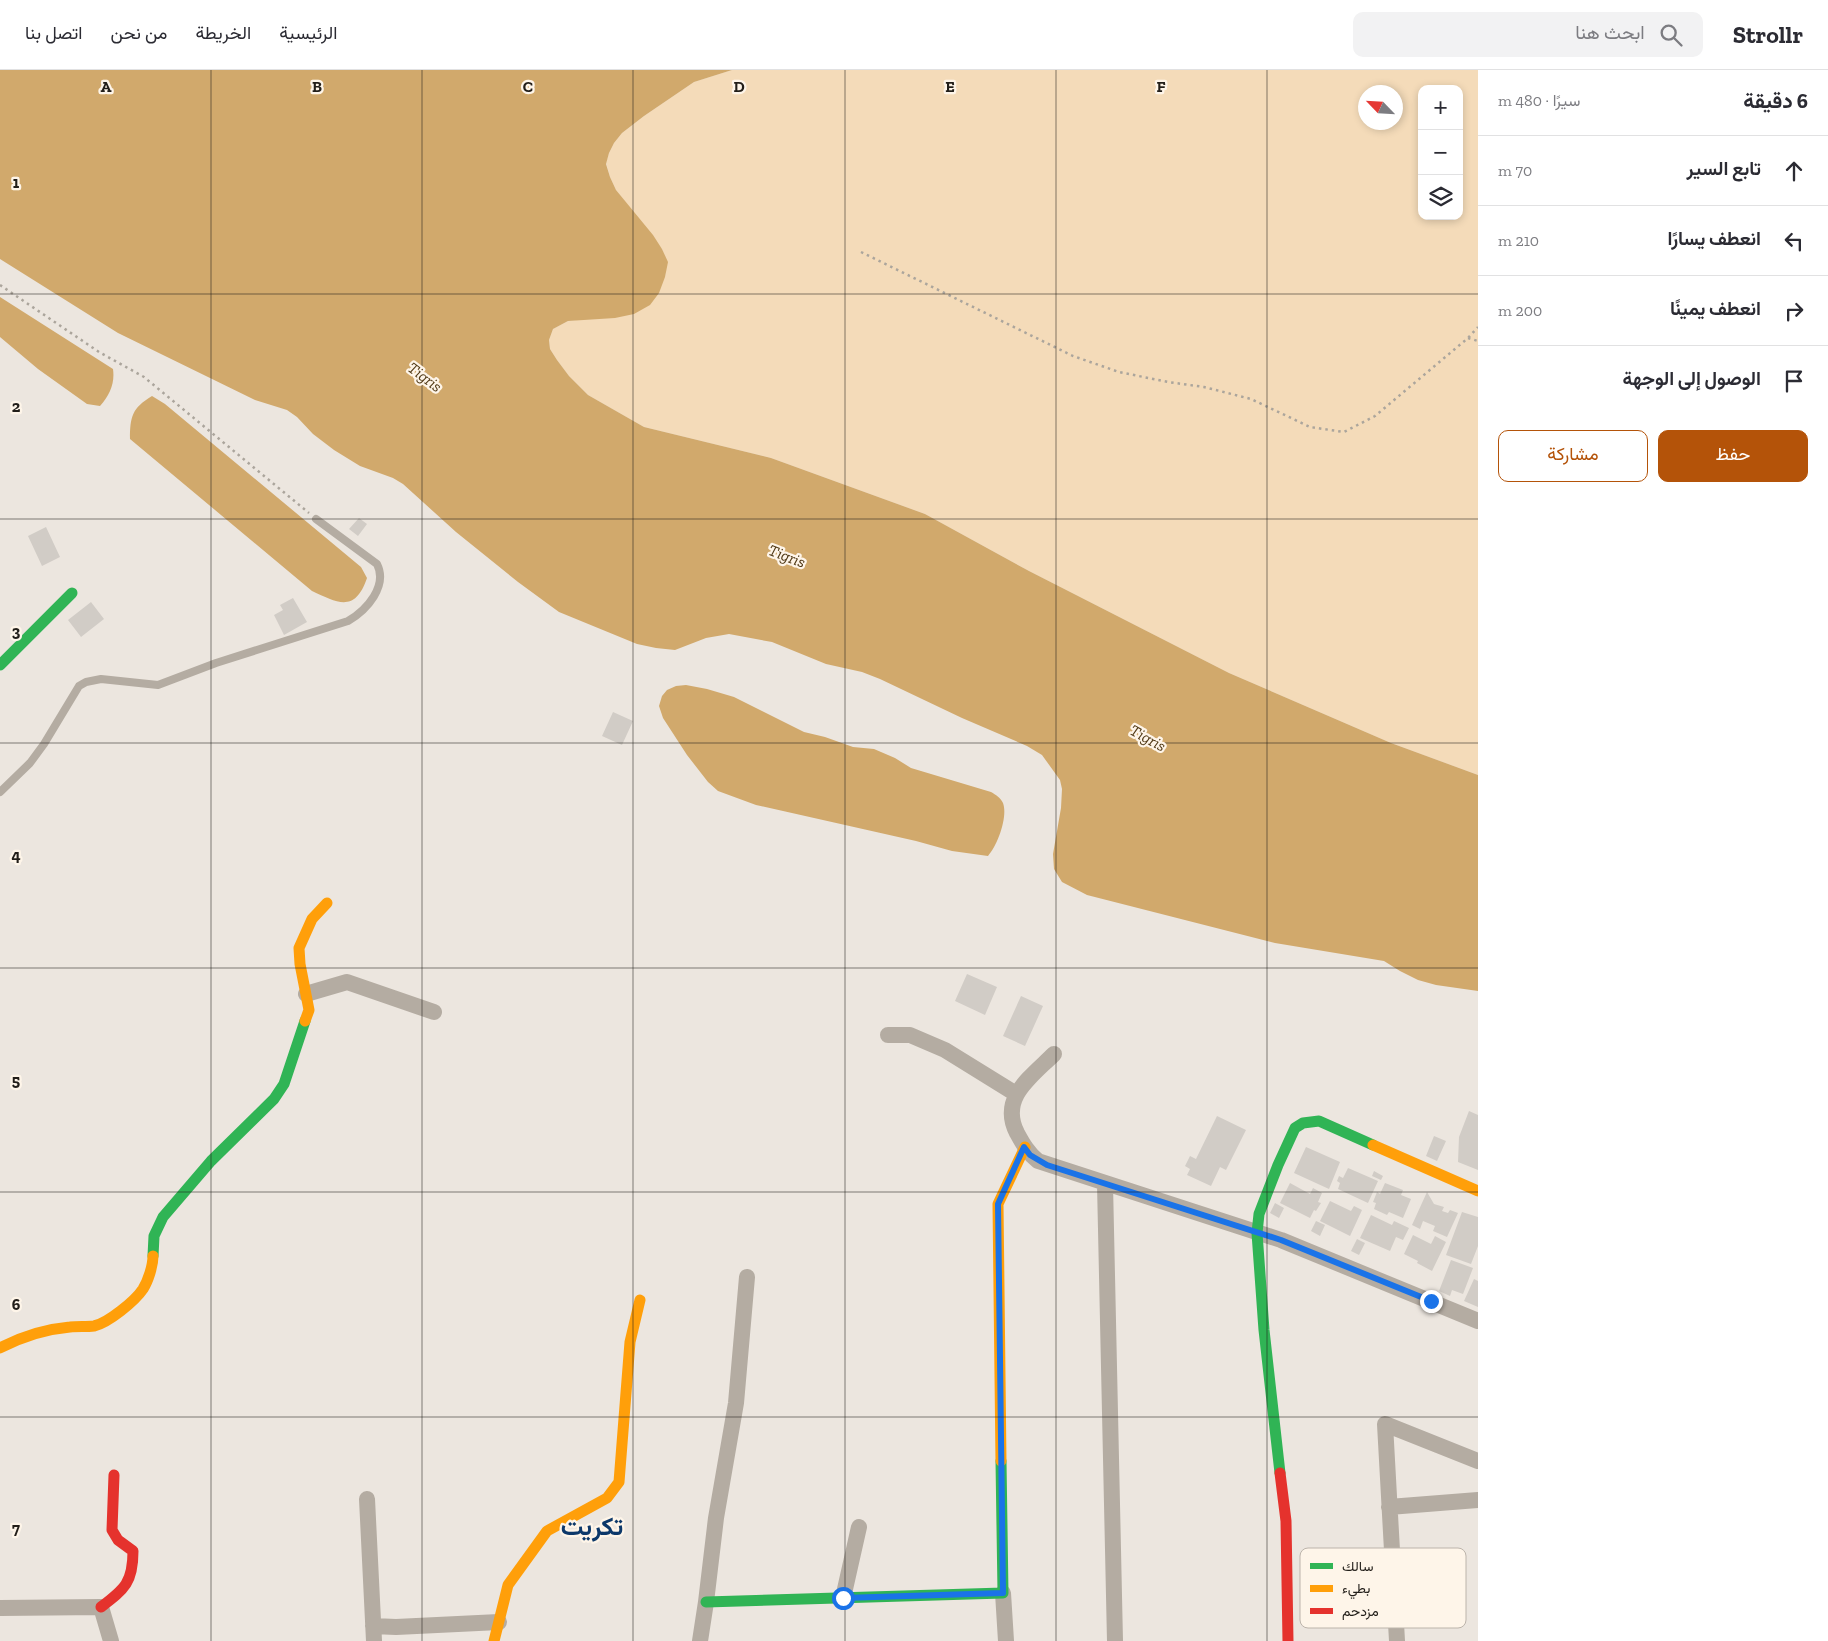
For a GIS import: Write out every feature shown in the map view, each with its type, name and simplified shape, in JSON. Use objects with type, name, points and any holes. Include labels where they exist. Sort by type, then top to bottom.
[{"type":"street","points":[[0,665],[72,593]]},
{"type":"street","points":[[0,1348],[10,1342],[42,1332],[69,1327],[94,1326],[104,1322],[116,1315],[143,1289],[153,1263],[154,1236],[163,1217],[211,1161],[274,1098],[284,1084],[309,1010],[300,964],[299,948],[304,932],[312,919],[327,903]]},
{"type":"street","points":[[306,994],[348,982],[434,1012]]},
{"type":"street","points":[[888,1035],[910,1035],[944,1050],[1016,1094]]},
{"type":"street","points":[[1054,1054],[1016,1094],[1011,1106],[1011,1118],[1024,1147],[1030,1155],[1047,1165],[1281,1240],[1478,1321]]},
{"type":"street","points":[[1288,1641],[1286,1521],[1264,1330],[1257,1233],[1259,1214],[1278,1165],[1300,1123],[1309,1120],[1319,1121],[1478,1190]]},
{"type":"street","points":[[1006,1641],[1003,1593],[998,1204],[1024,1147]]},
{"type":"street","points":[[1105,1184],[1116,1641]]},
{"type":"street","points":[[700,1641],[716,1518],[736,1403],[747,1277]]},
{"type":"street","points":[[494,1641],[508,1585],[547,1531],[607,1498],[619,1482],[630,1342],[640,1300]]},
{"type":"street","points":[[1391,1548],[1385,1424],[1478,1461]]},
{"type":"street","points":[[0,1608],[101,1607],[122,1591],[130,1581],[134,1570],[133,1551],[118,1540],[112,1530],[114,1475]]},
{"type":"street","points":[[367,1500],[374,1633],[396,1627],[498,1622]]},
{"type":"street","points":[[1389,1507],[1478,1500]]},
{"type":"street","points":[[843,1598],[859,1527]]},
{"type":"street","points":[[706,1602],[1003,1593]]},
{"type":"street","points":[[101,1607],[111,1641]]},
{"type":"street","points":[[1396,1628],[1397,1641]]},
{"type":"lane","points":[[0,792],[30,763],[44,744],[79,686],[86,682],[101,679],[158,685],[216,663],[348,621],[361,614],[377,590],[381,577],[380,569],[377,564],[316,519]]},
{"type":"path","points":[[861,252],[1073,356],[1119,372],[1204,387],[1251,399],[1310,427],[1344,432],[1376,416],[1468,338],[1478,327]]},
{"type":"path","points":[[0,285],[99,352],[144,377],[316,519]]},
{"type":"path","points":[[1468,338],[1478,341]]},
{"type":"shaded area","points":[[732,70],[1478,70],[1478,775],[1391,743],[1229,673],[1029,571],[925,514],[771,458],[644,427],[588,395],[569,376],[550,349],[549,340],[553,329],[568,321],[577,320],[665,277],[667,262],[662,249],[616,190],[606,163],[614,143],[622,133],[694,82]]},
{"type":"water","name":"Tigris","points":[[0,70],[732,70],[694,82],[644,116],[622,133],[614,143],[606,164],[610,177],[616,190],[653,235],[668,262],[659,293],[650,305],[634,314],[615,318],[568,321],[553,329],[549,340],[550,349],[569,376],[588,395],[644,427],[771,458],[925,514],[1029,571],[1229,673],[1391,743],[1478,775],[1478,991],[1436,985],[1418,980],[1384,961],[1275,943],[1087,895],[1062,882],[1054,869],[1053,854],[1061,808],[1062,789],[1060,780],[1042,755],[1027,746],[880,679],[862,672],[826,664],[772,642],[729,634],[706,638],[675,650],[656,648],[637,644],[559,612],[456,532],[403,484],[393,478],[360,466],[334,450],[287,410],[255,400],[118,333],[0,259]]},
{"type":"water","points":[[0,297],[113,369],[111,389],[107,398],[100,406],[87,404],[38,369],[0,337]]},
{"type":"water","points":[[152,396],[165,404],[361,567],[367,578],[357,596],[351,601],[345,602],[330,599],[312,591],[130,439],[132,419],[136,409]]},
{"type":"water","points":[[686,685],[734,697],[804,732],[853,747],[874,749],[895,758],[911,768],[991,792],[1001,799],[1004,809],[1001,830],[992,851],[988,856],[952,851],[916,841],[756,805],[718,791],[708,782],[687,755],[663,718],[659,706],[662,696],[667,690],[676,686]]},
{"type":"building","points":[[359,518],[367,524],[358,536],[349,529]]},
{"type":"building","points":[[46,527],[60,557],[42,566],[28,536]]},
{"type":"building","points":[[293,598],[307,622],[284,635],[274,615],[283,610],[280,605]]},
{"type":"building","points":[[91,602],[104,619],[81,637],[68,620]]},
{"type":"building","points":[[613,712],[633,721],[622,745],[602,736]]},
{"type":"building","points":[[967,974],[997,987],[985,1015],[955,1001]]},
{"type":"building","points":[[1021,996],[1043,1006],[1025,1046],[1003,1036]]},
{"type":"building","points":[[1469,1111],[1478,1115],[1478,1170],[1458,1162],[1459,1137]]},
{"type":"building","points":[[1217,1116],[1246,1130],[1226,1170],[1220,1167],[1211,1186],[1187,1175],[1190,1169],[1185,1166],[1190,1156],[1196,1159]]},
{"type":"building","points":[[1434,1136],[1446,1141],[1437,1161],[1426,1156]]},
{"type":"building","points":[[1306,1147],[1340,1162],[1329,1189],[1294,1173]]},
{"type":"building","points":[[1348,1168],[1378,1181],[1368,1203],[1338,1189],[1340,1183],[1337,1181],[1339,1176],[1343,1178]]},
{"type":"building","points":[[1374,1171],[1383,1176],[1381,1180],[1372,1176]]},
{"type":"building","points":[[1290,1183],[1310,1194],[1313,1188],[1322,1193],[1318,1202],[1321,1203],[1316,1211],[1314,1210],[1310,1218],[1280,1203]]},
{"type":"building","points":[[1385,1183],[1403,1190],[1401,1195],[1411,1199],[1403,1218],[1389,1212],[1387,1215],[1374,1209],[1376,1203],[1373,1202],[1377,1192],[1380,1194]]},
{"type":"building","points":[[1427,1192],[1434,1204],[1444,1207],[1442,1211],[1448,1213],[1450,1210],[1458,1213],[1447,1237],[1433,1231],[1435,1226],[1423,1221],[1420,1229],[1412,1225]]},
{"type":"building","points":[[1330,1201],[1351,1211],[1354,1206],[1362,1210],[1350,1236],[1320,1221]]},
{"type":"building","points":[[1275,1203],[1284,1208],[1279,1218],[1270,1213]]},
{"type":"building","points":[[1462,1212],[1478,1217],[1478,1246],[1471,1264],[1446,1255]]},
{"type":"building","points":[[1371,1215],[1392,1225],[1394,1221],[1409,1228],[1403,1240],[1396,1237],[1390,1251],[1360,1238]]},
{"type":"building","points":[[1316,1221],[1325,1225],[1320,1236],[1311,1231]]},
{"type":"building","points":[[1413,1235],[1431,1244],[1435,1236],[1446,1242],[1432,1271],[1404,1254]]},
{"type":"building","points":[[1357,1239],[1365,1243],[1359,1255],[1351,1251]]},
{"type":"building","points":[[1451,1260],[1473,1268],[1463,1294],[1452,1290],[1450,1296],[1439,1291]]},
{"type":"building","points":[[1474,1279],[1478,1281],[1478,1307],[1464,1301]]},
{"type":"traffic: fast","points":[[0,665],[72,593]]},
{"type":"traffic: fast","points":[[153,1256],[154,1236],[163,1217],[211,1161],[274,1099],[284,1084],[305,1021]]},
{"type":"traffic: fast","points":[[1280,1473],[1264,1330],[1257,1233],[1259,1214],[1295,1128],[1303,1123],[1319,1121],[1373,1145]]},
{"type":"traffic: fast","points":[[706,1602],[1003,1593],[1001,1461]]},
{"type":"traffic: slow","points":[[305,1021],[309,1010],[300,964],[299,948],[312,919],[327,903]]},
{"type":"traffic: slow","points":[[1373,1145],[1478,1191]]},
{"type":"traffic: slow","points":[[1001,1461],[998,1204],[1025,1147]]},
{"type":"traffic: slow","points":[[0,1348],[34,1334],[61,1328],[94,1326],[106,1321],[128,1305],[143,1289],[150,1273],[153,1256]]},
{"type":"traffic: slow","points":[[494,1641],[508,1585],[547,1531],[607,1498],[619,1482],[630,1342],[640,1300]]},
{"type":"traffic: jam","points":[[1280,1473],[1286,1521],[1288,1641]]},
{"type":"traffic: jam","points":[[101,1607],[122,1590],[129,1578],[133,1562],[133,1551],[118,1540],[112,1530],[114,1475]]},
{"type":"district","name":"تكريت","points":[[592,1526]]},
{"type":"route","points":[[843,1598],[1003,1593],[998,1204],[1024,1147],[1030,1155],[1047,1165],[1281,1240],[1431,1301]]}]
